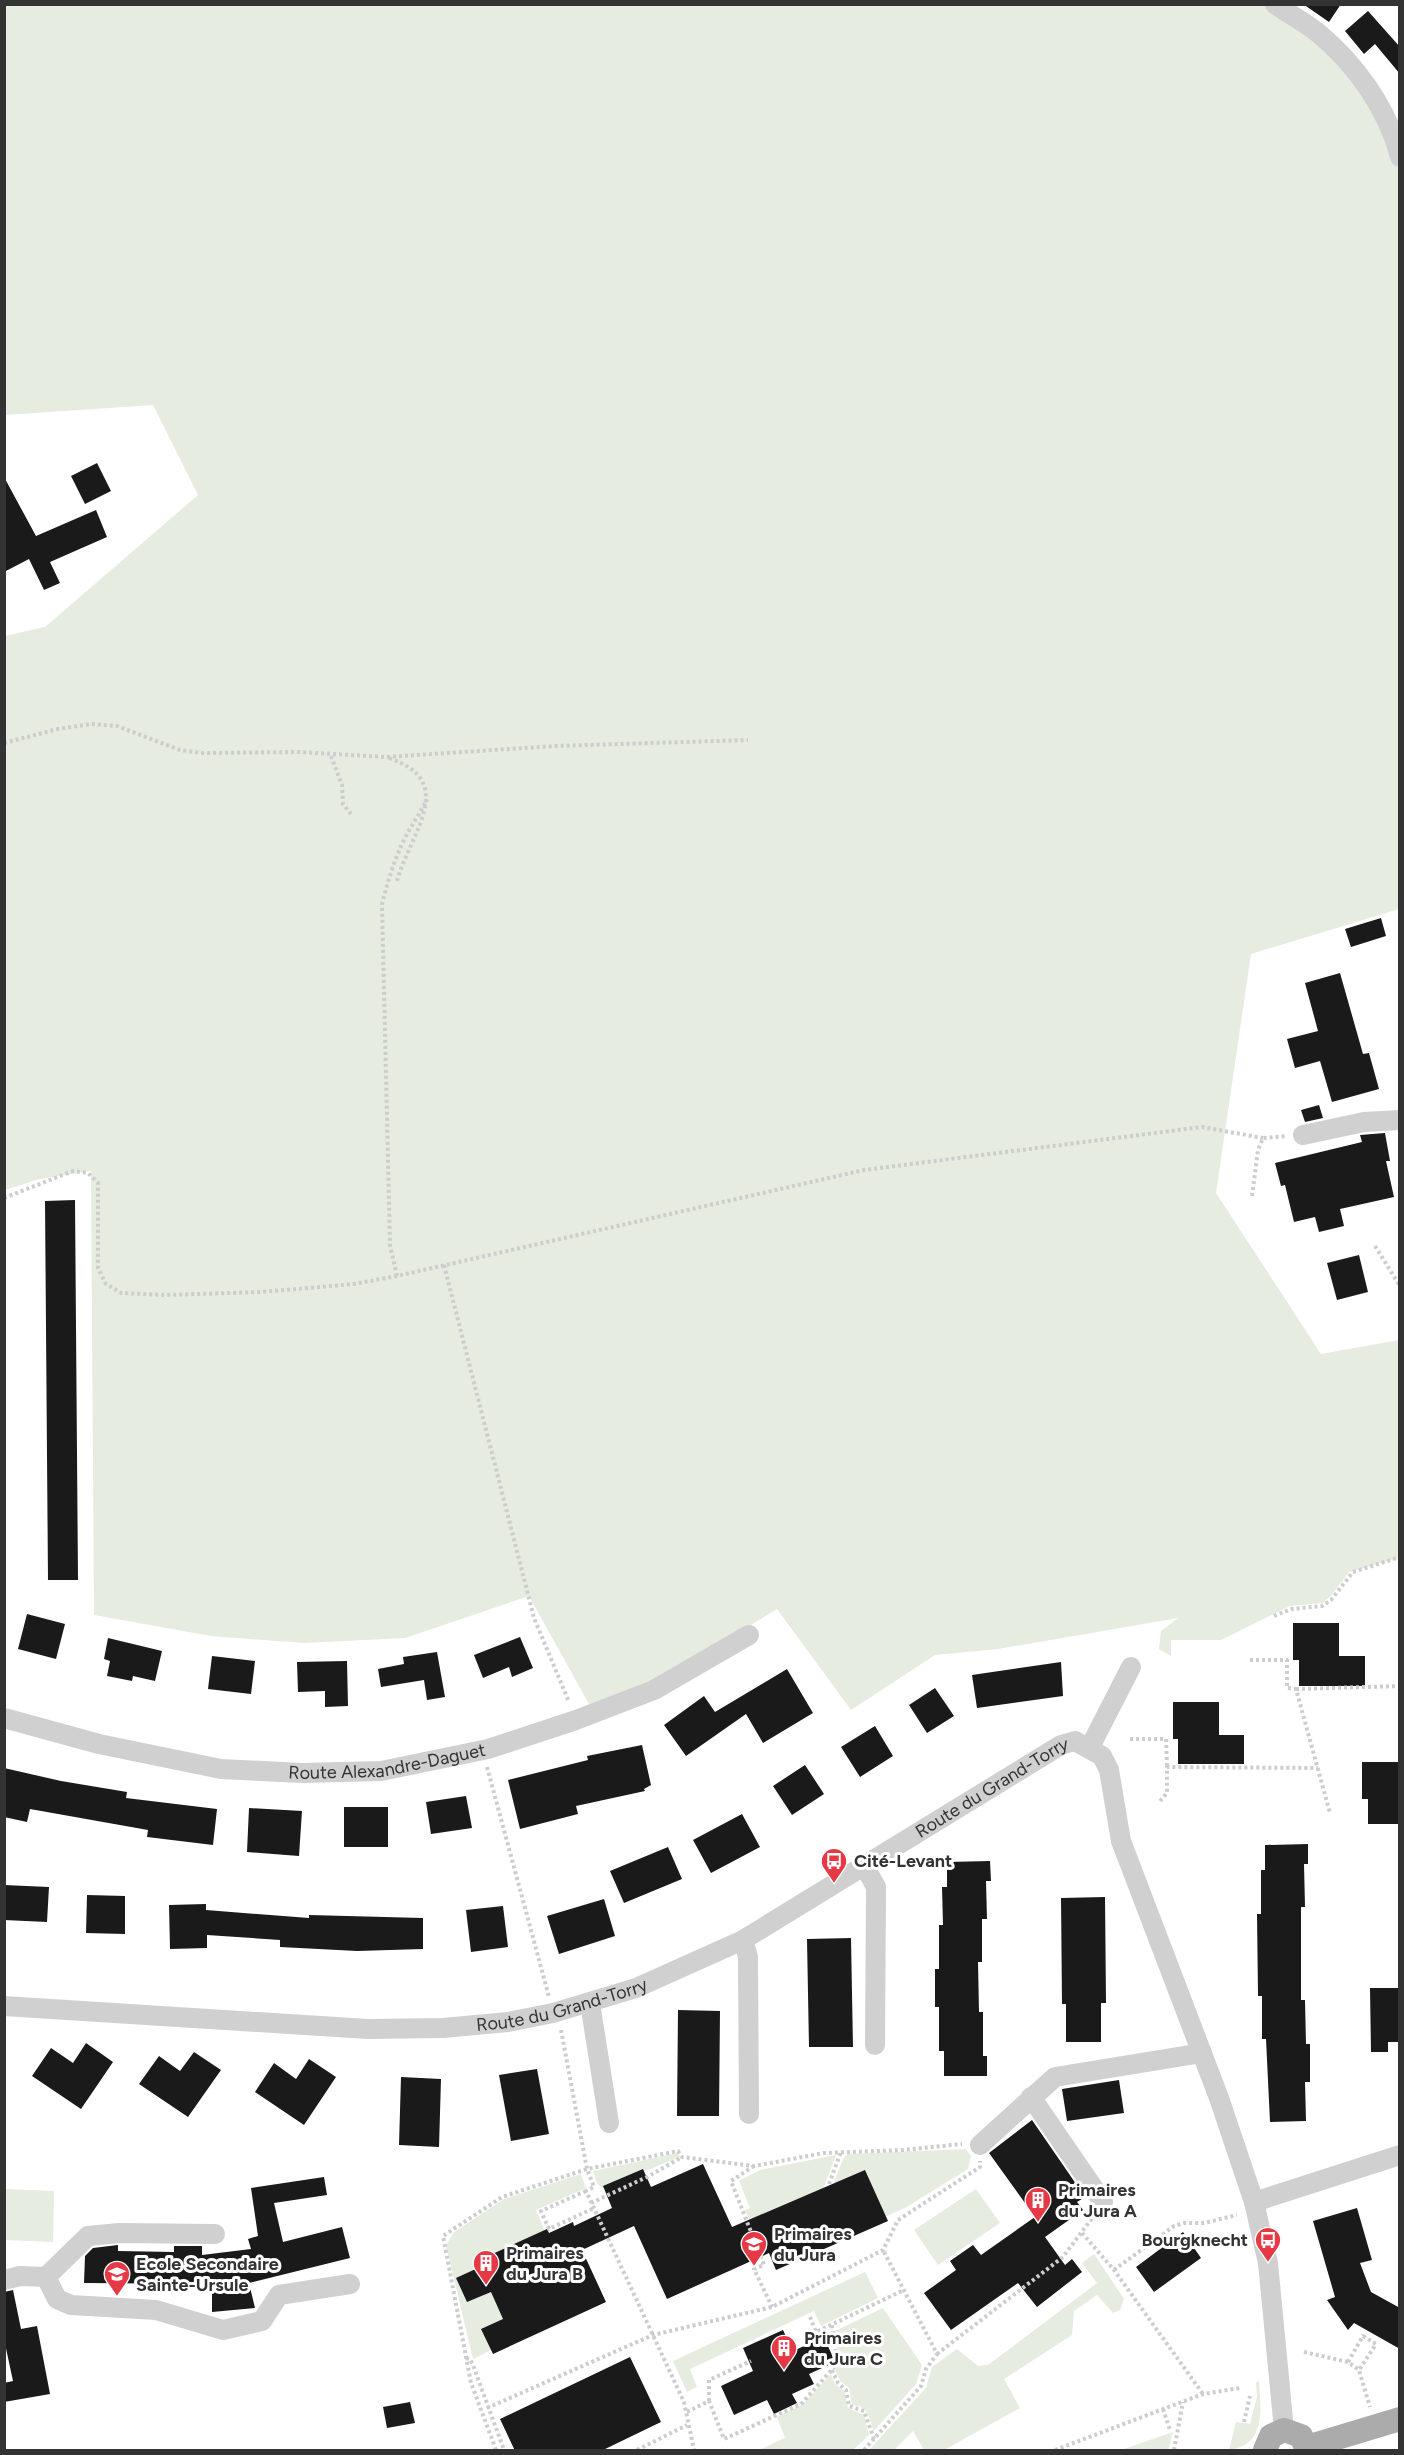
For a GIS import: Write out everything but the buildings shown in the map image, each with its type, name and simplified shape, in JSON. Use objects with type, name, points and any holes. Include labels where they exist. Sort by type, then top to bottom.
[{"type":"main road","points":[[1265,2451],[1271,2436],[1284,2430],[1301,2436],[1307,2449],[1400,2419]]},
{"type":"street","points":[[1275,4],[1318,33],[1368,85],[1398,148]]},
{"type":"street","points":[[1303,1135],[1364,1122],[1400,1120]]},
{"type":"street","name":"Route Alexandre-Daguet","points":[[4,1718],[99,1744],[221,1769],[302,1773],[392,1768],[488,1749],[576,1720],[654,1690],[749,1635]]},
{"type":"street","points":[[1090,1747],[1131,1667]]},
{"type":"street","name":"Route du Grand-Torry","points":[[4,2006],[368,2029],[453,2027],[507,2022],[553,2013],[636,1988],[743,1940],[1061,1745],[1075,1741],[1090,1747],[1102,1756],[1109,1770],[1121,1840],[1202,2053],[1254,2202],[1268,2263],[1284,2430]]},
{"type":"street","points":[[864,1865],[876,1887],[875,2045]]},
{"type":"street","points":[[743,1940],[748,1957],[749,2114]]},
{"type":"street","points":[[590,2003],[609,2122]]},
{"type":"street","points":[[980,2145],[1055,2077],[1202,2053]]},
{"type":"street","points":[[1031,2097],[1104,2202]]},
{"type":"street","points":[[1254,2202],[1400,2155]]},
{"type":"street","points":[[4,2280],[20,2276],[46,2277],[88,2236],[119,2233],[215,2235]]},
{"type":"street","points":[[46,2277],[57,2299],[70,2305],[156,2310],[223,2330],[262,2321],[279,2295],[350,2284]]},
{"type":"path","points":[[4,743],[58,729],[92,724],[117,726],[180,750],[202,753],[279,752],[386,757],[555,746],[748,740]]},
{"type":"path","points":[[331,756],[342,785],[341,797],[351,814]]},
{"type":"path","points":[[386,757],[408,765],[422,779],[427,799],[425,818],[403,860],[397,881]]},
{"type":"path","points":[[397,1276],[390,1245],[382,904],[388,878],[406,835],[419,818],[427,799]]},
{"type":"path","points":[[4,1198],[73,1171],[88,1173],[98,1183],[98,1268],[106,1284],[121,1293],[166,1295],[261,1292],[354,1284],[397,1276],[864,1170],[1202,1127],[1263,1138],[1303,1135]]},
{"type":"path","points":[[1252,1196],[1258,1150],[1263,1138]]},
{"type":"path","points":[[1375,1246],[1400,1286]]},
{"type":"path","points":[[444,1265],[534,1618],[576,1720]]},
{"type":"path","points":[[1274,1616],[1291,1609],[1322,1606],[1331,1600],[1353,1572],[1400,1557]]},
{"type":"path","points":[[1250,1660],[1287,1660],[1287,1688],[1400,1686]]},
{"type":"path","points":[[1296,1689],[1330,1813]]},
{"type":"path","points":[[1130,1740],[1166,1738],[1167,1793],[1160,1801]]},
{"type":"path","points":[[486,1763],[553,2013],[560,2029],[587,2169],[594,2187],[541,2211],[549,2229],[594,2208]]},
{"type":"path","points":[[1167,1767],[1318,1768]]},
{"type":"path","points":[[487,2408],[653,2335],[772,2307],[883,2250],[898,2220],[980,2167],[980,2145],[965,2143],[903,2150],[841,2152],[754,2166],[681,2157],[647,2177],[591,2203]]},
{"type":"path","points":[[496,2451],[471,2383],[443,2236],[502,2197],[587,2169],[678,2151],[681,2157]]},
{"type":"path","points":[[829,2184],[841,2152]]},
{"type":"path","points":[[754,2166],[731,2181],[764,2265],[754,2270],[772,2307]]},
{"type":"path","points":[[586,2191],[687,2412],[687,2425],[694,2451]]},
{"type":"path","points":[[864,2451],[921,2386],[926,2369],[937,2354],[1063,2257],[1104,2202]]},
{"type":"path","points":[[1114,2270],[1174,2226],[1185,2223],[1204,2223],[1237,2215]]},
{"type":"path","points":[[1082,2233],[1114,2270],[1203,2394]]},
{"type":"path","points":[[883,2250],[937,2354]]},
{"type":"path","points":[[810,2317],[816,2332],[904,2290]]},
{"type":"path","points":[[751,2361],[709,2380],[709,2401],[724,2439],[801,2404],[837,2364],[832,2325]]},
{"type":"path","points":[[1347,2362],[1363,2336],[1376,2344],[1359,2370]]},
{"type":"path","points":[[1304,2352],[1347,2362],[1359,2370],[1371,2409]]},
{"type":"path","points":[[466,2358],[470,2359],[473,2365],[504,2451]]},
{"type":"path","points":[[832,2370],[838,2383],[846,2390],[849,2406],[864,2411],[874,2439]]},
{"type":"path","points":[[1055,2451],[1203,2394],[1240,2388]]},
{"type":"path","points":[[1244,2422],[1250,2396]]},
{"type":"path","points":[[687,2412],[709,2401]]},
{"type":"path","points":[[1174,2451],[1184,2402]]},
{"type":"path","points":[[1162,2409],[1170,2430]]},
{"type":"path","points":[[637,2451],[687,2425]]},
{"type":"shaded area","points":[[1275,4],[1368,85],[1399,157],[1399,909],[1251,954],[1216,1193],[1321,1354],[1399,1340],[1399,1558],[1349,1572],[1330,1597],[1322,1603],[1290,1606],[1221,1640],[1171,1640],[1171,1656],[1159,1649],[1161,1631],[1178,1618],[998,1649],[935,1655],[851,1710],[777,1609],[626,1701],[594,1713],[529,1596],[405,1638],[304,1643],[211,1636],[94,1615],[91,1171],[40,1179],[5,1190],[5,636],[45,627],[198,495],[153,405],[5,415],[5,5]]},
{"type":"shaded area","points":[[966,2149],[971,2156],[968,2169],[905,2208],[880,2219],[758,2240],[745,2210],[750,2208],[739,2181],[760,2170],[836,2155],[822,2192],[831,2189],[844,2157],[848,2154]]},
{"type":"shaded area","points":[[678,2153],[680,2157],[602,2188],[597,2183],[593,2171]]},
{"type":"shaded area","points":[[581,2174],[586,2188],[536,2210],[546,2234],[513,2329],[493,2349],[473,2359],[446,2245],[454,2232],[504,2199]]},
{"type":"shaded area","points":[[5,2189],[54,2191],[53,2242],[5,2240]]},
{"type":"shaded area","points":[[976,2189],[1000,2223],[938,2265],[914,2230]]},
{"type":"shaded area","points":[[1094,2254],[1124,2299],[1120,2310],[1113,2313],[1097,2295],[1074,2311],[1072,2335],[1004,2379],[1020,2408],[944,2450],[924,2450],[913,2431],[894,2450],[869,2450],[926,2388],[932,2367],[957,2349],[978,2366],[988,2365],[1097,2283],[1082,2263]]},
{"type":"shaded area","points":[[865,2272],[878,2298],[821,2326],[814,2311],[690,2369],[697,2387],[687,2392],[673,2361]]},
{"type":"shaded area","points":[[883,2308],[922,2365],[916,2384],[874,2431],[865,2410],[852,2405],[849,2388],[840,2381],[835,2370],[840,2365],[835,2331]]},
{"type":"shaded area","points":[[831,2374],[835,2384],[844,2391],[848,2408],[864,2415],[869,2435],[853,2450],[759,2450],[785,2438],[777,2417],[802,2405]]},
{"type":"shaded area","points":[[1256,2382],[1259,2382],[1259,2425],[1250,2441],[1241,2447],[1229,2450],[1236,2422],[1250,2424],[1257,2397]]},
{"type":"shaded area","points":[[1173,2432],[1168,2450],[1121,2450]]},
{"type":"place","name":"Cité-Levant","points":[[834,1884]]},
{"type":"place","name":"Primaires du Jura A","points":[[1038,2223]]},
{"type":"place","name":"Bourgknecht","points":[[1268,2263]]},
{"type":"place","name":"Primaires du Jura","points":[[754,2267]]},
{"type":"place","name":"Primaires du Jura B","points":[[486,2286]]},
{"type":"place","name":"Ecole Secondaire Sainte-Ursule","points":[[117,2297]]},
{"type":"place","name":"Primaires du Jura C","points":[[784,2371]]}]
